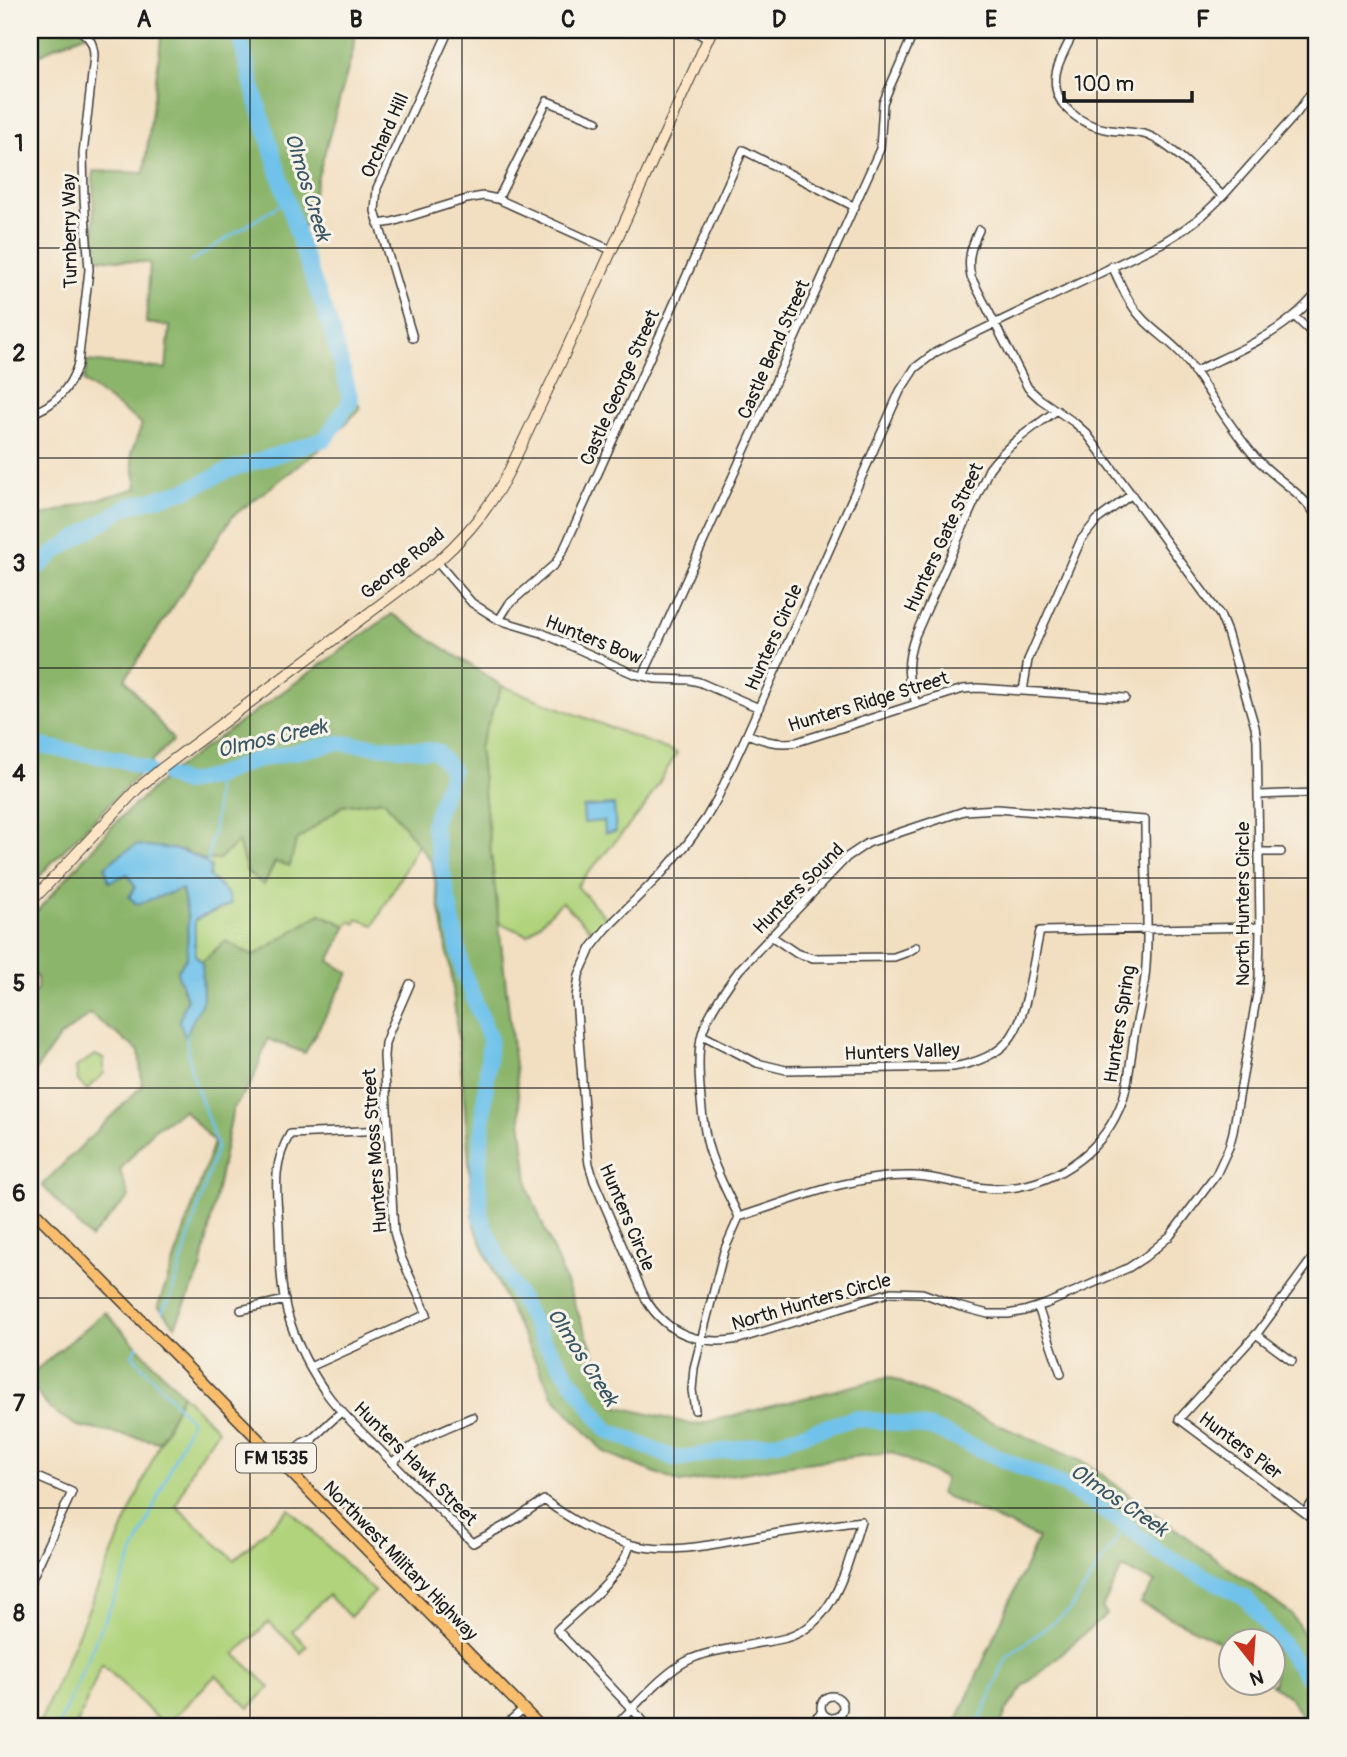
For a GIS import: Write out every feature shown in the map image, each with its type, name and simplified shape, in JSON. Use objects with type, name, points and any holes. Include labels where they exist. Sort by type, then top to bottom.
[{"type":"main road","name":"Northwest Military Highway","points":[[30,1207],[541,1727]]},
{"type":"street","name":"Turnberry Way","points":[[30,414],[54,402],[74,376],[78,365],[89,270],[83,154],[94,57],[91,41],[79,30]]},
{"type":"street","name":"Orchard Hill","points":[[413,338],[378,224],[375,211],[377,188],[449,30]]},
{"type":"street","points":[[691,30],[710,34]]},
{"type":"street","name":"Castle Bend Street","points":[[643,676],[880,149],[883,103],[915,30]]},
{"type":"street","points":[[1075,30],[1058,69],[1055,84],[1063,105],[1080,120],[1095,126],[1148,136],[1178,156],[1223,196]]},
{"type":"street","name":"George Road","points":[[30,903],[137,789],[437,562],[472,526],[502,485],[710,34]]},
{"type":"street","name":"Hunters Circle","points":[[702,1340],[677,1332],[661,1320],[646,1300],[589,1164],[576,998],[579,975],[591,948],[697,832],[717,799],[905,383],[915,369],[928,357],[1183,230],[1223,196],[1297,113],[1317,84]]},
{"type":"street","points":[[498,199],[547,101],[597,121]]},
{"type":"street","name":"Castle George Street","points":[[499,620],[515,598],[555,564],[564,549],[743,150],[855,207]]},
{"type":"street","points":[[378,224],[483,196],[498,199],[611,250]]},
{"type":"street","name":"North Hunters Circle","points":[[702,1340],[740,1339],[891,1292],[922,1293],[988,1314],[1008,1314],[1038,1307],[1128,1268],[1160,1246],[1216,1175],[1233,1132],[1259,977],[1255,727],[1220,615],[1087,434],[1028,388],[970,273],[968,260],[979,230]]},
{"type":"street","points":[[1112,266],[1135,310],[1175,347],[1256,457],[1303,499],[1317,517]]},
{"type":"street","points":[[1194,372],[1266,336],[1294,316],[1317,293]]},
{"type":"street","points":[[1294,316],[1317,338]]},
{"type":"street","name":"Hunters Gate Street","points":[[916,703],[907,671],[909,652],[989,469],[1009,446],[1057,410]]},
{"type":"street","points":[[1023,691],[1028,660],[1081,540],[1097,520],[1132,494]]},
{"type":"street","name":"Hunters Bow","points":[[437,562],[466,596],[499,620],[542,633],[634,674],[656,679],[699,682],[759,708]]},
{"type":"street","name":"Hunters Ridge Street","points":[[747,734],[772,743],[797,742],[963,689],[1125,698]]},
{"type":"street","points":[[1258,794],[1317,793]]},
{"type":"street","name":"Hunters Sound","points":[[739,1217],[710,1152],[704,1125],[699,1059],[702,1035],[706,1023],[740,969],[847,858],[860,847],[964,811],[997,809],[1145,820]]},
{"type":"street","name":"Hunters Spring","points":[[739,1217],[849,1182],[871,1178],[916,1176],[976,1188],[1004,1189],[1026,1185],[1046,1179],[1072,1165],[1088,1152],[1111,1124],[1122,1100],[1128,1082],[1145,983],[1145,820]]},
{"type":"street","points":[[1259,852],[1281,852]]},
{"type":"street","points":[[1147,929],[1260,927]]},
{"type":"street","name":"Hunters Valley","points":[[702,1035],[757,1063],[786,1070],[968,1065],[991,1055],[1015,1032],[1024,1010],[1040,931],[1147,929]]},
{"type":"street","points":[[771,936],[796,953],[813,958],[894,957],[916,947]]},
{"type":"street","name":"Hunters Moss Street","points":[[310,1367],[427,1314],[401,1257],[394,1233],[384,1072],[385,1044],[410,984]]},
{"type":"street","name":"Hunters Hawk Street","points":[[387,1129],[290,1134],[279,1158],[276,1174],[280,1262],[285,1300],[294,1334],[310,1367],[331,1400],[473,1543],[544,1500],[602,1535],[630,1545],[664,1549],[694,1548],[861,1521],[842,1580],[830,1604],[815,1622],[786,1638],[690,1659],[670,1672],[632,1709]]},
{"type":"street","points":[[695,1410],[692,1390],[694,1368],[724,1251],[739,1217]]},
{"type":"street","points":[[1292,1361],[1256,1334],[1317,1252]]},
{"type":"street","points":[[241,1310],[285,1300]]},
{"type":"street","points":[[1038,1307],[1061,1374]]},
{"type":"street","name":"Hunters Pier","points":[[1256,1334],[1179,1419],[1317,1522]]},
{"type":"street","points":[[279,1461],[313,1438],[342,1411]]},
{"type":"street","points":[[392,1463],[425,1437],[473,1416]]},
{"type":"street","points":[[290,1472],[309,1450],[313,1438]]},
{"type":"street","points":[[30,1474],[72,1492],[30,1583]]},
{"type":"street","points":[[1305,1513],[1317,1496]]},
{"type":"street","points":[[630,1545],[622,1565],[610,1580],[557,1630],[649,1727]]},
{"type":"street","points":[[503,1727],[523,1709]]},
{"type":"street","points":[[614,1727],[632,1709]]},
{"type":"street","points":[[805,1727],[822,1712]]},
{"type":"green space","points":[[30,30],[97,30],[54,47],[30,61]]},
{"type":"green space","points":[[147,30],[355,30],[353,51],[303,230],[360,409],[319,450],[233,516],[125,679],[173,740],[30,887],[30,519],[137,488],[131,454],[142,424],[84,382],[87,361],[166,369],[170,326],[146,323],[150,263],[95,258],[93,171],[144,173],[162,32]]},
{"type":"green space","points":[[392,614],[502,686],[479,747],[529,1190],[615,1406],[695,1425],[889,1377],[1086,1463],[1291,1614],[1317,1653],[1317,1727],[1309,1727],[1288,1697],[1288,1628],[1218,1628],[1218,1641],[1140,1603],[1155,1582],[1122,1568],[1102,1608],[1107,1614],[1024,1686],[1006,1711],[1000,1727],[954,1727],[1038,1538],[940,1494],[945,1479],[892,1452],[680,1483],[604,1452],[553,1396],[507,1304],[474,1225],[451,972],[432,863],[384,800],[342,806],[296,841],[290,866],[275,862],[264,885],[247,872],[238,842],[219,859],[204,860],[183,850],[128,874],[136,887],[182,888],[188,919],[187,957],[177,972],[187,999],[179,1021],[203,1000],[202,962],[225,941],[254,956],[320,914],[347,926],[329,961],[349,973],[305,1053],[268,1039],[253,1080],[233,1109],[201,1270],[175,1326],[158,1306],[214,1142],[184,1110],[153,1130],[120,1170],[129,1197],[90,1238],[42,1185],[142,1086],[139,1051],[90,1014],[59,1038],[30,1078],[30,997],[37,989],[37,978],[30,970],[30,919],[117,821],[172,771]]},
{"type":"green space","points":[[502,686],[677,753],[643,809],[577,886],[609,921],[595,934],[562,902],[528,935],[499,923],[479,747]]},
{"type":"green space","points":[[384,800],[418,845],[374,925],[358,919],[355,924],[350,921],[347,926],[320,914],[254,956],[225,941],[202,962],[195,955],[195,920],[207,914],[227,893],[208,876],[211,868],[204,860],[219,859],[238,842],[247,872],[275,862],[290,865],[295,841],[342,806]]},
{"type":"green space","points":[[95,1055],[104,1059],[104,1073],[87,1090],[78,1081],[76,1067]]},
{"type":"green space","points":[[105,1312],[182,1394],[160,1442],[77,1426],[50,1409],[30,1384],[30,1375]]},
{"type":"green space","points":[[182,1394],[218,1430],[195,1463],[176,1506],[234,1560],[289,1509],[375,1592],[350,1617],[328,1595],[292,1631],[307,1646],[301,1653],[269,1622],[235,1654],[270,1687],[249,1708],[216,1675],[165,1726],[102,1664],[76,1727],[38,1727],[160,1442]]},
{"type":"water","points":[[614,805],[616,832],[605,833],[604,821],[584,823],[583,807]]},
{"type":"water","points":[[136,845],[167,848],[195,856],[211,868],[209,876],[227,893],[231,904],[195,920],[195,955],[202,962],[203,1000],[185,1037],[179,1021],[187,999],[177,972],[187,957],[188,919],[182,889],[137,904],[129,897],[135,887],[128,874],[109,882],[105,867]]},
{"type":"waterway","name":"Olmos Creek","points":[[30,574],[58,550],[126,507],[187,490],[227,471],[325,439],[351,400],[331,328],[300,243],[238,30]]},
{"type":"waterway","points":[[190,262],[287,200]]},
{"type":"waterway","name":"Olmos Creek","points":[[30,733],[34,745],[123,760],[148,770]]},
{"type":"waterway","name":"Olmos Creek","points":[[168,776],[185,783],[216,776],[252,761],[338,743],[436,751],[452,770],[433,824],[463,972],[490,1039],[478,1176],[481,1219],[503,1268],[544,1342],[607,1430],[676,1459],[777,1442],[855,1418],[931,1428],[1067,1487],[1126,1525],[1159,1553],[1246,1598],[1311,1682],[1317,1694]]},
{"type":"waterway","name":"Olmos Creek","points":[[30,746],[34,745]]},
{"type":"waterway","points":[[207,867],[216,814],[216,776]]},
{"type":"waterway","points":[[162,1312],[171,1297],[217,1146],[191,1070],[186,1036]]},
{"type":"waterway","points":[[58,1727],[191,1421],[132,1355],[138,1346]]},
{"type":"waterway","points":[[977,1727],[1007,1657],[1070,1610],[1126,1525]]}]
